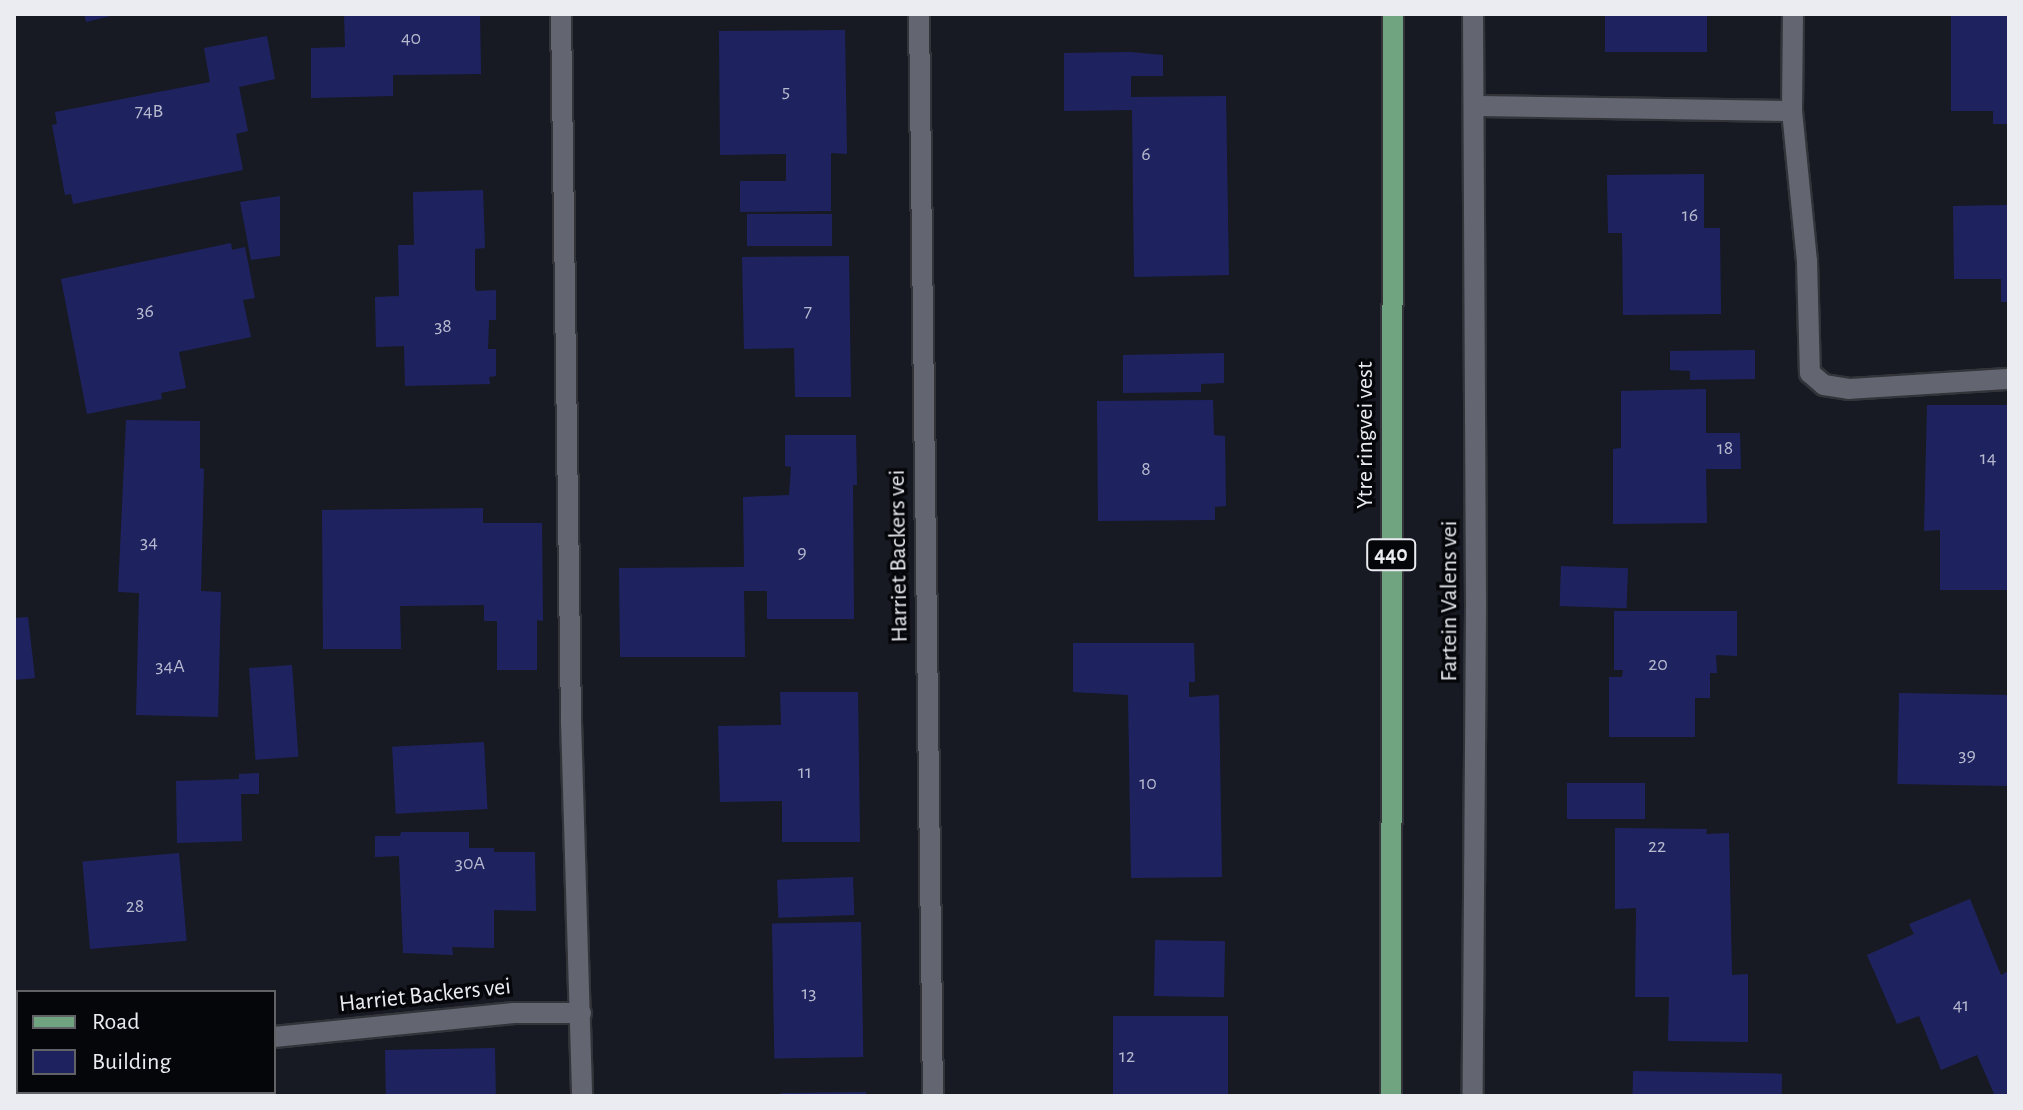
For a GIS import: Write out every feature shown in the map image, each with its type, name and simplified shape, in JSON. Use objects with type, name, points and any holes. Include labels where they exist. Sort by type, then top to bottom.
[{"type":"main road","name":"Ytre ringvei vest","points":[[1391,1096],[1393,14]]},
{"type":"street","points":[[561,14],[571,721],[582,1096]]},
{"type":"street","name":"Harriet Backers vei","points":[[919,14],[933,1096]]},
{"type":"street","name":"Fartein Valens vei","points":[[1473,14],[1473,1096]]},
{"type":"street","points":[[1793,14],[1792,111],[1807,261],[1810,373],[1824,385],[1849,389],[2009,379]]},
{"type":"street","points":[[1474,106],[1792,111]]},
{"type":"street","name":"Harriet Backers vei","points":[[276,1037],[514,1013],[581,1013]]},
{"type":"building","points":[[84,14],[115,14],[115,15],[86,22]]},
{"type":"building","points":[[344,14],[480,14],[481,74],[393,75],[393,96],[311,98],[311,48],[345,47]]},
{"type":"building","points":[[1605,14],[1707,14],[1707,52],[1605,52]]},
{"type":"building","points":[[1951,14],[2009,14],[2009,124],[1993,124],[1993,111],[1951,111]]},
{"type":"building","points":[[845,30],[847,154],[831,153],[831,211],[740,212],[740,181],[786,181],[786,154],[720,155],[719,31]]},
{"type":"building","points":[[267,36],[275,79],[239,87],[248,131],[236,134],[243,170],[73,204],[71,194],[65,195],[52,125],[57,124],[55,112],[210,82],[204,48]]},
{"type":"building","points":[[1064,53],[1163,55],[1163,76],[1131,76],[1131,97],[1226,96],[1229,275],[1134,277],[1132,110],[1064,111]]},
{"type":"building","points":[[1704,174],[1704,228],[1720,228],[1721,314],[1623,315],[1622,233],[1608,233],[1607,175]]},
{"type":"building","points":[[483,190],[485,248],[475,249],[475,288],[476,291],[496,290],[496,320],[489,320],[488,349],[496,349],[496,376],[489,377],[490,384],[405,386],[404,346],[376,347],[375,297],[399,296],[398,245],[414,245],[413,192]]},
{"type":"building","points":[[280,196],[280,256],[251,260],[240,202]]},
{"type":"building","points":[[2009,205],[2009,302],[2001,302],[2001,279],[1954,279],[1953,206]]},
{"type":"building","points":[[747,214],[832,214],[832,246],[747,246]]},
{"type":"building","points":[[231,243],[232,250],[245,247],[255,298],[243,300],[251,337],[179,352],[186,388],[161,393],[162,399],[87,414],[61,279]]},
{"type":"building","points":[[849,256],[851,397],[795,397],[794,348],[744,349],[742,257]]},
{"type":"building","points":[[1755,350],[1755,379],[1690,380],[1690,371],[1670,370],[1670,351]]},
{"type":"building","points":[[1224,353],[1224,383],[1201,384],[1201,392],[1123,393],[1123,355]]},
{"type":"building","points":[[1706,389],[1706,433],[1740,433],[1741,469],[1706,469],[1707,523],[1613,524],[1613,449],[1621,448],[1621,391]]},
{"type":"building","points":[[1213,400],[1214,435],[1225,436],[1226,506],[1215,507],[1215,520],[1098,521],[1097,401]]},
{"type":"building","points":[[1927,405],[2009,405],[2009,590],[1940,590],[1940,530],[1924,531]]},
{"type":"building","points":[[126,420],[200,421],[200,468],[204,469],[201,591],[221,592],[218,717],[136,715],[139,593],[118,592]]},
{"type":"building","points":[[785,435],[856,435],[857,485],[853,485],[854,619],[767,619],[767,591],[744,591],[745,657],[620,657],[619,568],[744,567],[743,497],[789,495],[791,467],[785,466]]},
{"type":"building","points":[[483,508],[483,523],[542,523],[543,621],[537,620],[537,670],[497,670],[497,621],[484,621],[484,605],[400,606],[401,649],[323,649],[322,510]]},
{"type":"building","points":[[1561,566],[1628,568],[1627,608],[1560,606]]},
{"type":"building","points":[[1614,611],[1737,611],[1737,656],[1716,655],[1717,673],[1710,673],[1710,698],[1695,698],[1695,737],[1609,737],[1609,677],[1622,677],[1623,670],[1614,670]]},
{"type":"building","points":[[28,617],[35,678],[14,680],[14,618]]},
{"type":"building","points":[[1073,643],[1194,643],[1195,682],[1189,682],[1189,697],[1219,695],[1222,877],[1131,878],[1128,695],[1073,692]]},
{"type":"building","points":[[292,665],[298,757],[256,760],[249,668]]},
{"type":"building","points":[[780,692],[858,692],[860,842],[782,842],[782,801],[720,802],[718,726],[781,725]]},
{"type":"building","points":[[1899,693],[2009,695],[2007,786],[1897,784]]},
{"type":"building","points":[[484,742],[488,809],[396,814],[392,747]]},
{"type":"building","points":[[259,773],[259,794],[241,794],[242,841],[177,843],[176,781],[239,779],[239,774]]},
{"type":"building","points":[[1567,783],[1645,783],[1645,819],[1567,819]]},
{"type":"building","points":[[1615,828],[1707,829],[1706,834],[1729,833],[1732,975],[1748,974],[1748,1042],[1668,1041],[1669,997],[1635,997],[1636,908],[1615,909]]},
{"type":"building","points":[[401,832],[469,832],[469,848],[494,848],[494,852],[535,852],[536,911],[494,910],[494,948],[452,947],[453,955],[403,953],[399,856],[375,857],[375,836],[400,836]]},
{"type":"building","points":[[179,853],[187,941],[90,949],[82,861]]},
{"type":"building","points":[[853,877],[854,915],[778,918],[777,880]]},
{"type":"building","points":[[1970,899],[2001,975],[2009,971],[2009,1096],[1995,1096],[1977,1055],[1941,1070],[1919,1016],[1897,1024],[1867,955],[1914,934],[1909,924]]},
{"type":"building","points":[[861,922],[863,1057],[774,1059],[772,924]]},
{"type":"building","points":[[1155,940],[1225,941],[1224,997],[1154,996]]},
{"type":"building","points":[[1113,1016],[1228,1016],[1228,1096],[1113,1096]]},
{"type":"building","points":[[495,1048],[496,1096],[386,1096],[385,1050]]},
{"type":"building","points":[[1633,1071],[1782,1074],[1782,1096],[1633,1096]]},
{"type":"building","points":[[866,1092],[866,1096],[781,1096],[781,1093]]},
{"type":"building","points":[[120,1094],[195,1094],[195,1096]]}]
